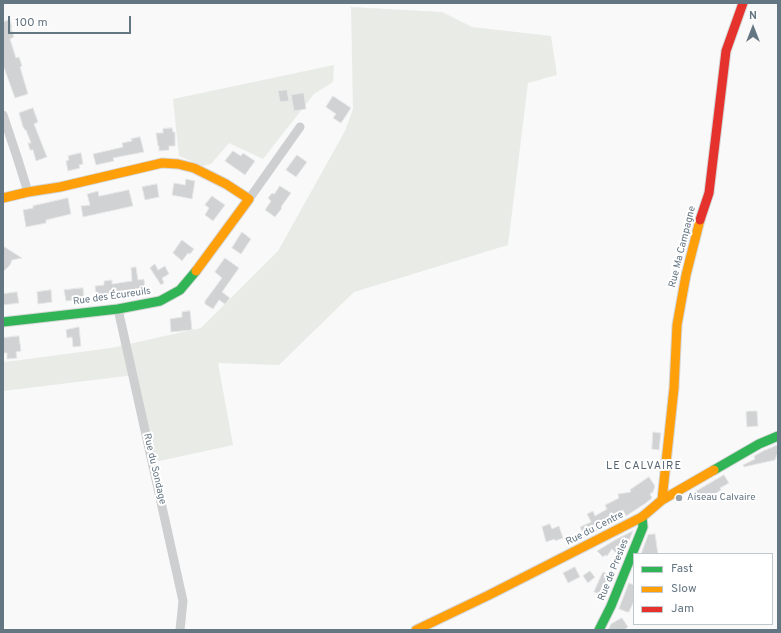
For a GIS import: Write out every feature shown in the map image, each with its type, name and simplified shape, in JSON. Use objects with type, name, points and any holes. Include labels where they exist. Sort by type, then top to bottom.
[{"type":"street","name":"Rue Ma Campagne","points":[[662,500],[674,388],[677,325],[686,275],[696,233],[709,192],[726,51],[743,3]]},
{"type":"street","points":[[3,115],[28,192]]},
{"type":"street","name":"Rue des Écureuils","points":[[3,322],[118,310],[160,301],[180,290],[199,268],[300,127]]},
{"type":"street","points":[[3,198],[60,187],[162,163],[178,164],[194,168],[226,184],[249,200]]},
{"type":"street","name":"Rue du Sondage","points":[[118,310],[183,601],[180,630]]},
{"type":"street","name":"Rue du Centre","points":[[416,630],[642,516],[662,500],[759,444],[778,436]]},
{"type":"street","name":"Rue de Presles","points":[[599,630],[611,606],[643,527],[642,516]]},
{"type":"shaded area","points":[[351,7],[442,12],[472,27],[551,36],[557,75],[528,83],[508,245],[354,292],[279,365],[218,363],[233,445],[155,462],[135,375],[3,391],[3,362],[111,348],[201,328],[278,251],[345,131],[353,109]]},
{"type":"shaded area","points":[[334,65],[333,82],[314,94],[263,159],[229,143],[211,164],[203,166],[179,156],[173,99]]},
{"type":"building","points":[[10,20],[14,37],[10,39],[16,58],[19,57],[22,66],[20,67],[28,94],[15,98],[3,65],[3,22]]},
{"type":"building","points":[[287,90],[289,101],[280,102],[278,91]]},
{"type":"building","points":[[304,93],[306,109],[294,111],[291,95]]},
{"type":"building","points":[[333,96],[351,108],[341,123],[333,118],[336,114],[326,107]]},
{"type":"building","points":[[33,108],[38,122],[34,124],[47,157],[36,161],[33,150],[30,150],[28,143],[31,143],[26,130],[23,127],[19,113]]},
{"type":"building","points":[[172,128],[173,132],[175,132],[175,146],[169,146],[169,150],[159,151],[156,133],[163,133],[163,129]]},
{"type":"building","points":[[140,137],[144,152],[113,158],[114,161],[96,165],[93,154],[123,147],[122,143],[132,141],[131,139]]},
{"type":"building","points":[[233,151],[241,156],[243,153],[255,161],[245,175],[225,161]]},
{"type":"building","points":[[81,153],[83,164],[79,165],[80,168],[68,171],[66,161],[69,160],[68,156]]},
{"type":"building","points":[[297,155],[307,162],[296,177],[286,170]]},
{"type":"building","points":[[186,179],[195,181],[192,199],[172,195],[174,183],[185,185]]},
{"type":"building","points":[[157,184],[159,197],[145,200],[142,187]]},
{"type":"building","points":[[280,186],[291,193],[275,217],[265,210],[271,201],[268,198],[272,193],[274,194]]},
{"type":"building","points":[[129,190],[133,206],[83,217],[81,206],[90,205],[87,194],[98,191],[99,196]]},
{"type":"building","points":[[212,196],[225,205],[213,221],[205,215],[209,208],[205,205]]},
{"type":"building","points":[[68,198],[71,214],[46,220],[46,223],[26,227],[23,210],[33,208],[33,206]]},
{"type":"building","points":[[242,232],[251,239],[241,254],[232,248]]},
{"type":"building","points":[[182,240],[194,249],[190,254],[188,253],[182,261],[173,253]]},
{"type":"building","points":[[3,246],[22,258],[12,260],[10,265],[3,272]]},
{"type":"building","points":[[225,258],[239,268],[222,292],[230,298],[225,304],[219,300],[213,309],[205,304],[205,301],[222,278],[215,272]]},
{"type":"building","points":[[155,264],[158,270],[165,266],[169,274],[162,278],[164,283],[161,285],[150,268]]},
{"type":"building","points":[[136,267],[138,280],[144,279],[145,291],[96,297],[95,286],[104,285],[104,281],[112,280],[112,284],[132,281],[131,268]]},
{"type":"building","points":[[83,288],[84,299],[66,301],[64,290]]},
{"type":"building","points":[[51,290],[52,302],[38,304],[37,292]]},
{"type":"building","points":[[17,292],[19,303],[3,305],[3,294]]},
{"type":"building","points":[[190,311],[192,330],[171,332],[170,319],[182,317],[182,312]]},
{"type":"building","points":[[79,327],[81,346],[73,347],[72,337],[67,338],[66,330]]},
{"type":"building","points":[[19,336],[21,351],[16,352],[17,358],[7,359],[7,353],[3,353],[3,338]]},
{"type":"building","points":[[757,411],[758,426],[747,427],[746,412]]},
{"type":"building","points":[[653,432],[661,433],[659,450],[652,449]]},
{"type":"building","points":[[778,445],[778,452],[775,460],[744,467],[743,465],[755,459],[754,456]]},
{"type":"building","points":[[724,475],[729,483],[705,500],[703,498],[699,500],[695,492]]},
{"type":"building","points":[[649,477],[655,486],[653,492],[650,494],[652,498],[626,516],[623,510],[611,516],[614,522],[585,537],[580,527],[591,522],[587,514],[593,511],[595,516],[607,509],[605,505],[619,498],[618,494],[631,492],[630,490]]},
{"type":"building","points":[[550,524],[552,529],[559,526],[563,538],[546,542],[542,527]]},
{"type":"building","points":[[633,531],[626,548],[625,547],[617,554],[612,549],[607,556],[605,555],[603,557],[597,551],[615,540]]},
{"type":"building","points":[[655,534],[658,553],[641,553],[648,535]]},
{"type":"building","points":[[575,567],[580,577],[568,583],[563,573]]},
{"type":"building","points":[[590,571],[595,577],[588,583],[583,576]]},
{"type":"building","points":[[603,572],[612,576],[604,596],[594,592]]},
{"type":"building","points":[[629,583],[633,585],[633,603],[629,612],[619,609]]},
{"type":"building","points":[[622,618],[628,627],[624,630],[608,630],[611,624]]},
{"type":"traffic: fast","points":[[3,322],[118,309],[160,301],[180,290],[196,271]]},
{"type":"traffic: fast","points":[[714,470],[759,444],[778,436]]},
{"type":"traffic: fast","points":[[599,630],[611,606],[643,527],[642,517]]},
{"type":"traffic: slow","points":[[3,198],[60,187],[162,163],[178,164],[194,168],[226,184],[249,199],[196,271]]},
{"type":"traffic: slow","points":[[662,500],[674,388],[677,325],[686,275],[700,220]]},
{"type":"traffic: slow","points":[[416,630],[489,595],[642,517],[662,500],[714,470]]},
{"type":"traffic: jam","points":[[700,220],[709,193],[726,51],[743,3]]},
{"type":"place","name":"Aiseau Calvaire","points":[[679,498]]},
{"type":"district","name":"LE CALVAIRE","points":[[644,467]]}]
